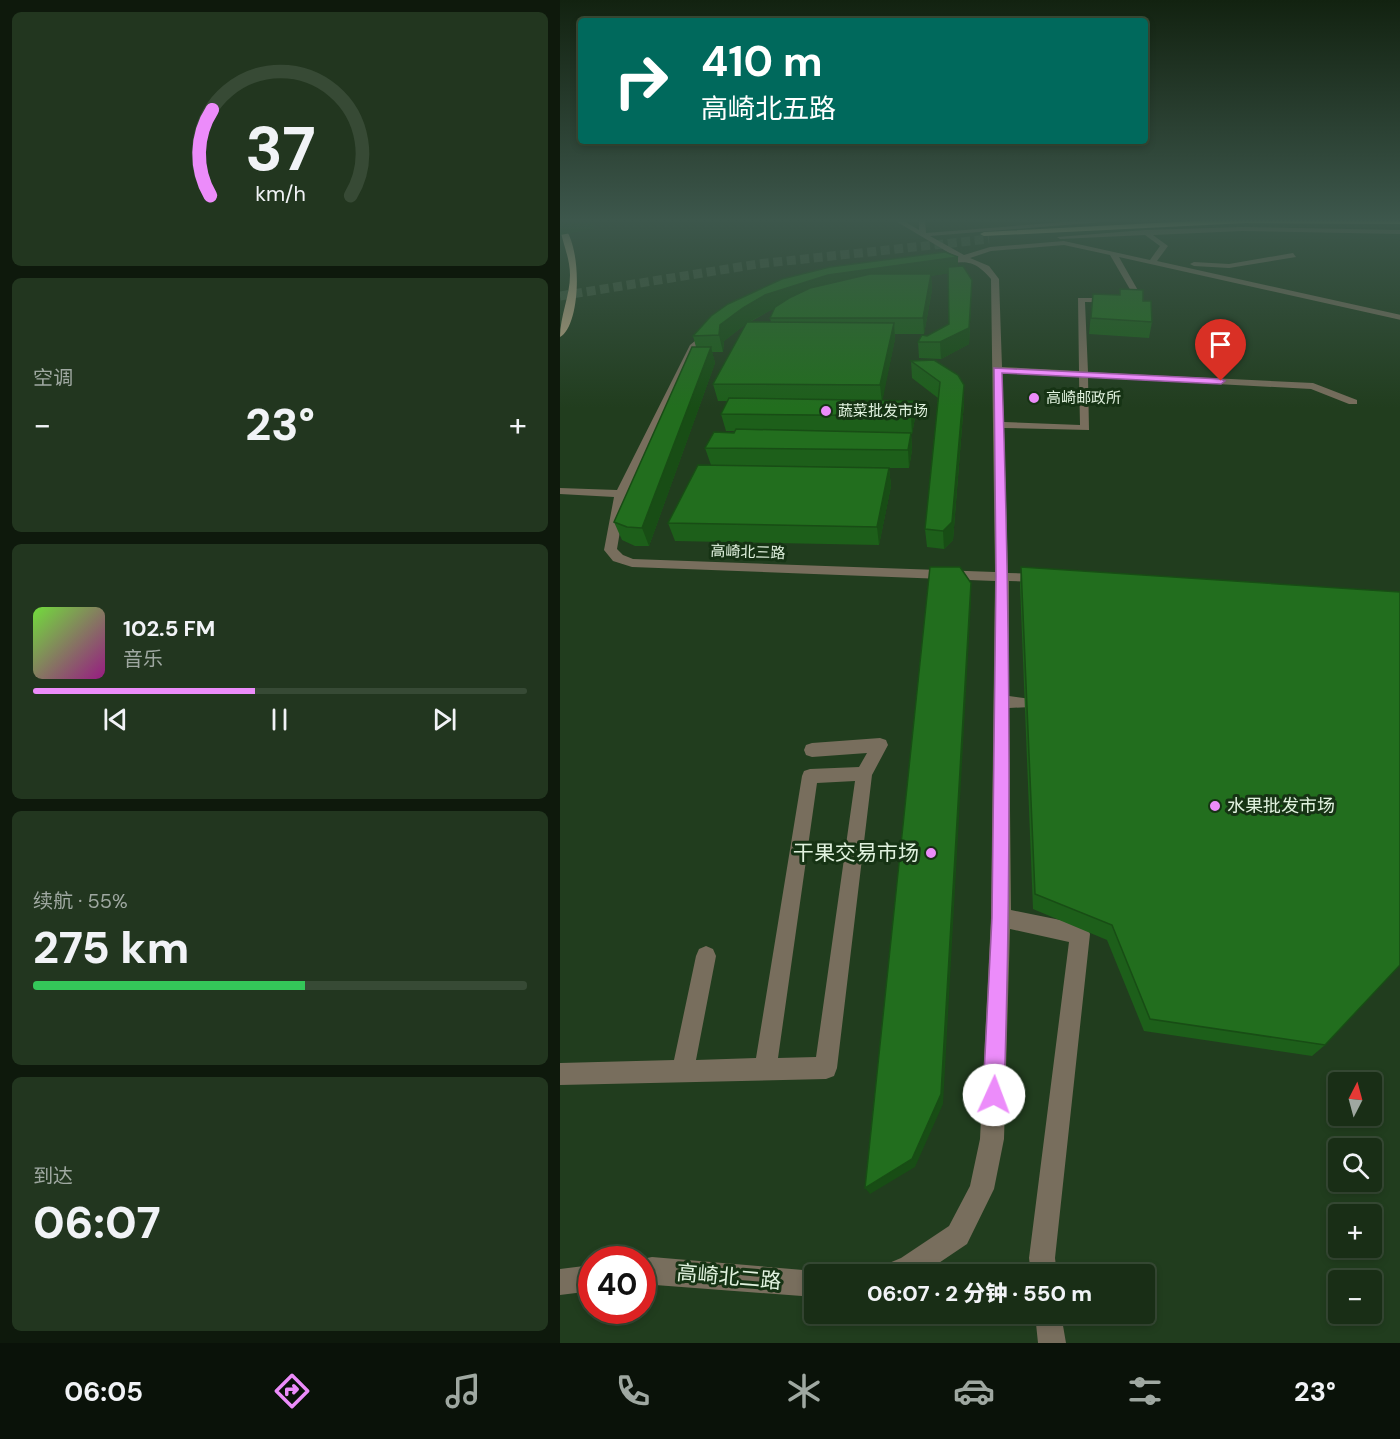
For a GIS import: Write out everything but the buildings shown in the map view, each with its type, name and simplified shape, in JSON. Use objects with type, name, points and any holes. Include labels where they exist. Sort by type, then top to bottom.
[{"type":"main road","points":[[560,334],[569,314],[574,283]]},
{"type":"street","points":[[915,1264],[958,1235],[982,1189],[992,1139],[1001,918],[1002,576],[995,283]]},
{"type":"street","points":[[999,425],[1085,428],[1081,300],[1140,301],[1129,283]]},
{"type":"street","points":[[1250,283],[1400,318]]},
{"type":"street","name":"高崎北三路","points":[[718,325],[694,345],[622,493],[610,549],[618,558],[632,563],[1049,579]]},
{"type":"street","points":[[997,370],[1313,386],[1324,388],[1354,402]]},
{"type":"street","points":[[560,491],[622,493]]},
{"type":"street","points":[[1001,702],[1025,703]]},
{"type":"street","points":[[560,1074],[826,1068],[864,774],[880,745],[812,750]]},
{"type":"street","points":[[765,1069],[810,776],[864,774]]},
{"type":"street","points":[[1001,918],[1080,933],[1043,1264]]},
{"type":"street","points":[[683,1070],[706,956]]},
{"type":"street","name":"高崎北二路","points":[[656,1270],[804,1283]]},
{"type":"street","points":[[560,1282],[578,1280]]},
{"type":"street","points":[[1049,1324],[1052,1343]]},
{"type":"tunnel","points":[[560,296],[642,283]]},
{"type":"place","name":"高崎邮政所","points":[[1034,398]]},
{"type":"place","name":"蔬菜批发市场","points":[[826,411]]},
{"type":"place","name":"水果批发市场","points":[[1215,806]]},
{"type":"place","name":"干果交易市场","points":[[931,853]]},
{"type":"route","points":[[994,1095],[1001,918],[1002,576],[997,370],[1221,381]]}]
